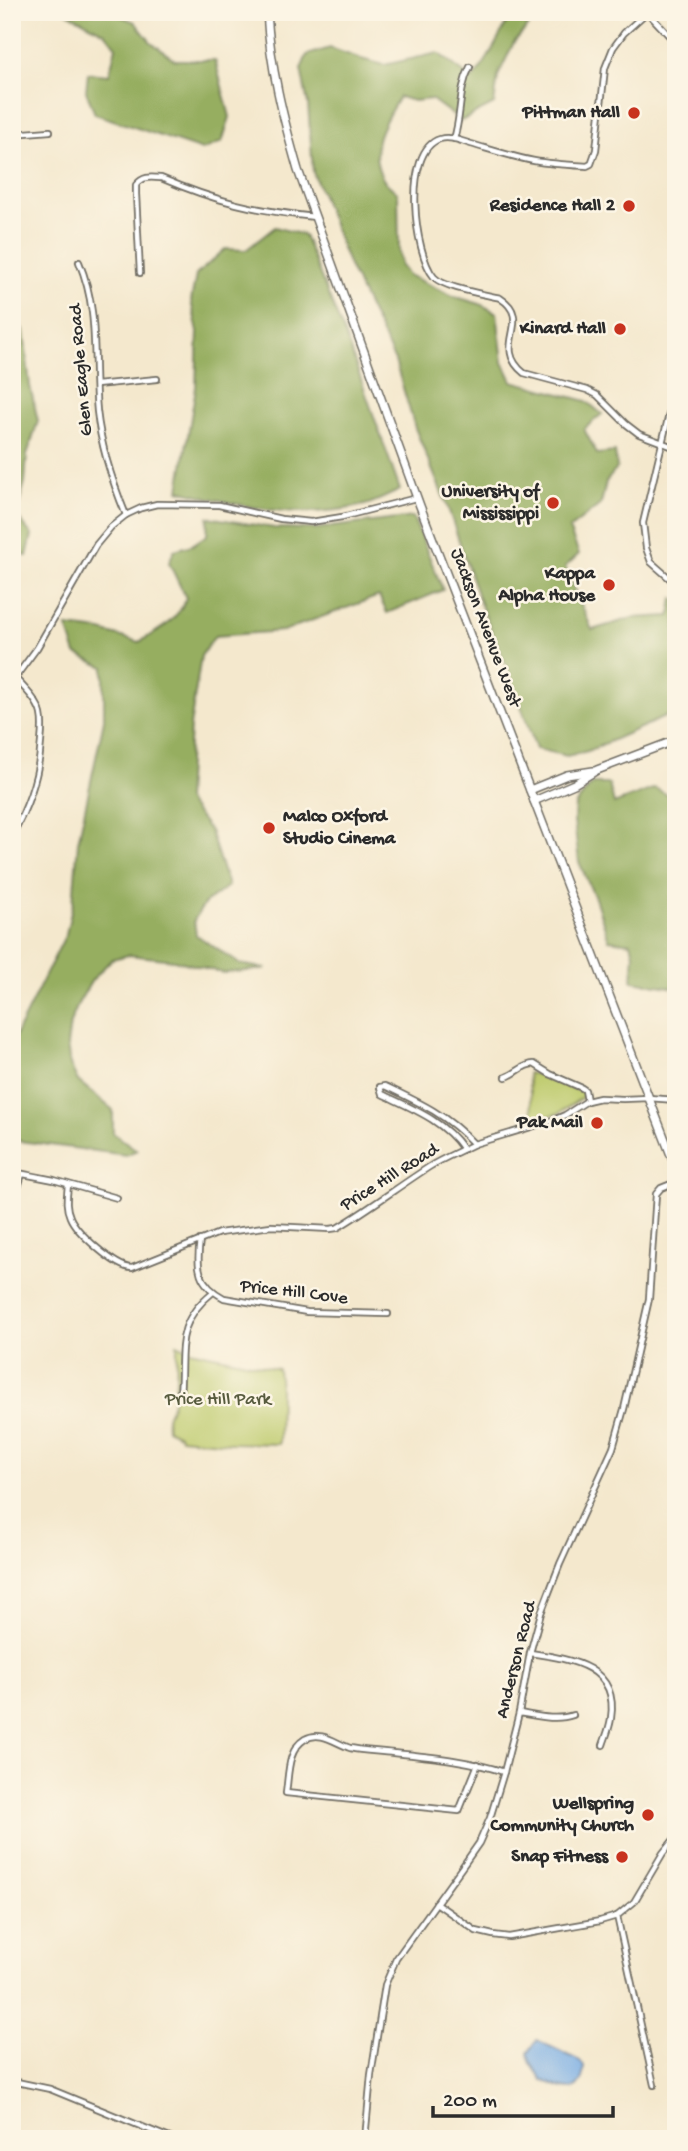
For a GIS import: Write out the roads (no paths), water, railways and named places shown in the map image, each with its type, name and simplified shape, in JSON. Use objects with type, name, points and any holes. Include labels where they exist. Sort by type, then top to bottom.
[{"type":"main road","name":"Jackson Avenue West","points":[[267,12],[273,67],[298,170],[417,497],[676,1168]]},
{"type":"main road","points":[[534,801],[597,771],[676,740]]},
{"type":"main road","points":[[530,790],[567,775],[597,771]]},
{"type":"street","points":[[676,43],[647,12],[624,33],[613,48],[605,68],[592,164],[587,166],[536,162],[454,139],[440,139],[429,144],[420,160],[414,194],[424,259],[429,270],[438,281],[500,298],[509,304],[515,318],[510,352],[512,360],[524,373],[587,390],[639,434],[676,448]]},
{"type":"street","points":[[454,139],[460,95],[470,67]]},
{"type":"street","points":[[12,134],[50,131]]},
{"type":"street","points":[[140,273],[136,185],[141,179],[161,178],[237,205],[316,217]]},
{"type":"street","name":"Glen Eagle Road","points":[[79,262],[88,285],[93,317],[97,411],[104,450],[111,481],[126,515]]},
{"type":"street","points":[[96,385],[158,379]]},
{"type":"street","points":[[676,385],[644,512],[643,536],[651,562],[676,584]]},
{"type":"street","points":[[12,835],[38,775],[42,731],[41,714],[36,702],[14,681],[37,648],[96,545],[111,527],[126,515],[157,504],[219,505],[281,519],[311,522],[342,517],[417,497]]},
{"type":"street","points":[[506,1077],[515,1074],[523,1066],[534,1064],[585,1090],[587,1101]]},
{"type":"street","points":[[463,1150],[446,1129],[433,1119],[382,1094],[380,1087],[386,1086],[429,1107],[460,1129],[474,1144]]},
{"type":"street","name":"Price Hill Road","points":[[68,1185],[66,1206],[73,1224],[124,1268],[131,1268],[219,1233],[259,1227],[337,1227],[430,1167],[474,1144],[551,1121],[587,1101],[600,1098],[676,1100]]},
{"type":"street","points":[[13,1172],[117,1198]]},
{"type":"street","points":[[12,1207],[22,1174]]},
{"type":"street","name":"Anderson Road","points":[[365,2139],[371,2075],[385,1985],[396,1959],[478,1843],[490,1818],[519,1713],[530,1653],[541,1613],[560,1564],[613,1448],[627,1399],[649,1299],[656,1194],[661,1188],[676,1182]]},
{"type":"street","name":"Price Hill Cove","points":[[200,1240],[198,1259],[204,1283],[224,1298],[307,1312],[388,1314]]},
{"type":"street","points":[[180,1395],[183,1335],[193,1313],[213,1292]]},
{"type":"street","points":[[530,1653],[571,1660],[593,1670],[601,1678],[609,1690],[612,1704],[611,1719],[603,1745]]},
{"type":"street","points":[[519,1713],[563,1719],[573,1715]]},
{"type":"street","points":[[478,1764],[459,1811],[286,1793],[292,1753],[303,1740],[312,1736],[327,1738],[351,1748],[478,1764],[504,1772]]},
{"type":"street","points":[[436,1903],[476,1931],[509,1937],[600,1921],[617,1916],[639,1895],[663,1853],[676,1837]]},
{"type":"street","points":[[617,1916],[654,2085]]},
{"type":"street","points":[[12,2081],[50,2089],[172,2139]]},
{"type":"water","points":[[537,2040],[580,2061],[584,2066],[580,2083],[570,2089],[542,2080],[528,2053]]},
{"type":"place","name":"Pittman Hall","points":[[634,113]]},
{"type":"place","name":"Residence Hall 2","points":[[629,206]]},
{"type":"place","name":"Kinard Hall","points":[[620,329]]},
{"type":"place","name":"University of Mississippi","points":[[553,503]]},
{"type":"place","name":"Kappa Alpha House","points":[[609,585]]},
{"type":"place","name":"Malco Oxford Studio Cinema","points":[[269,828]]},
{"type":"place","name":"Pak Mail","points":[[597,1123]]},
{"type":"place","name":"Wellspring Community Church","points":[[648,1815]]},
{"type":"place","name":"Snap Fitness","points":[[622,1857]]},
{"type":"park label","name":"Price Hill Park","points":[[218,1400]]}]
